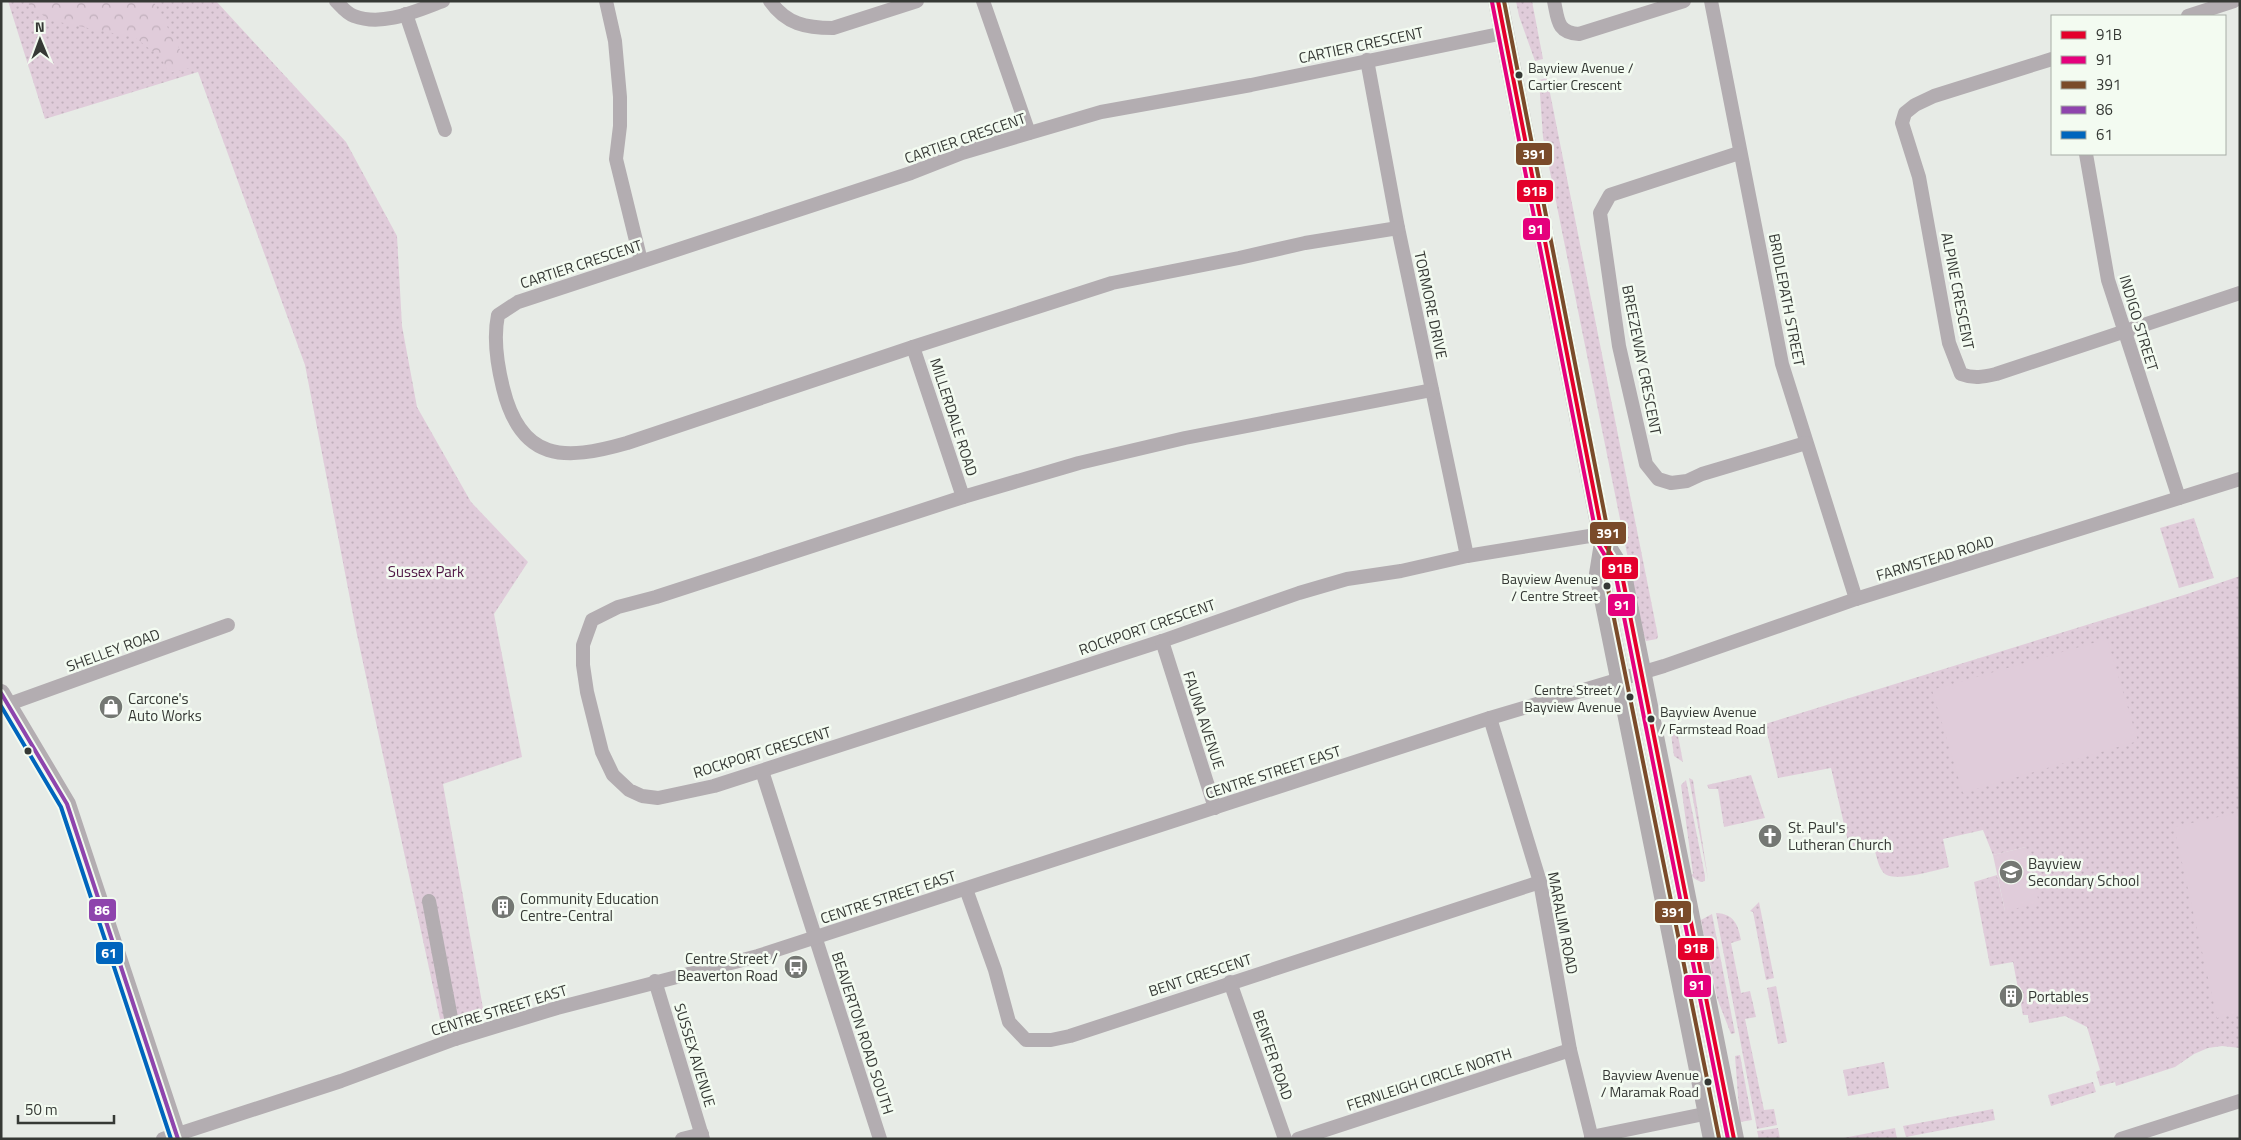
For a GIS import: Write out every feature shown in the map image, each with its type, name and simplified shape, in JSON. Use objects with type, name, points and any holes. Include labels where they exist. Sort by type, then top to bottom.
[{"type":"main road","points":[[1498,1],[1603,538],[1599,574],[1713,1139]]},
{"type":"main road","points":[[1603,538],[1621,570],[1734,1139]]},
{"type":"street","points":[[336,1],[352,16],[368,20],[381,20],[406,14],[443,1]]},
{"type":"street","points":[[606,1],[614,42],[620,97],[620,126],[616,159],[641,261]]},
{"type":"street","points":[[770,1],[777,11],[796,24],[811,28],[833,28],[917,1]]},
{"type":"street","points":[[983,1],[1029,133]]},
{"type":"street","points":[[1554,1],[1558,22],[1564,30],[1568,33],[1579,34],[1684,1]]},
{"type":"street","name":"BRIDLEPATH STREET","points":[[1711,1],[1739,153],[1757,231],[1782,364],[1856,599]]},
{"type":"street","points":[[2191,15],[2234,1]]},
{"type":"street","points":[[406,14],[445,130]]},
{"type":"street","name":"CARTIER CRESCENT","points":[[1398,228],[1305,243],[1239,258],[1133,278],[913,347],[628,443],[593,452],[575,454],[556,452],[529,441],[518,427],[504,392],[494,334],[498,315],[518,302],[912,173],[962,153],[1029,133],[1101,112],[1251,85],[1504,33]]},
{"type":"street","name":"ALPINE CRESCENT","points":[[2051,59],[1934,96],[1915,105],[1905,113],[1902,123],[1919,177],[1949,343],[1961,374],[1971,378],[1980,378],[2240,293]]},
{"type":"street","name":"TORMORE DRIVE","points":[[1367,60],[1398,228],[1467,556]]},
{"type":"street","name":"BREEZEWAY CRESCENT","points":[[1739,153],[1610,195],[1600,213],[1620,346],[1637,418],[1640,442],[1646,464],[1652,473],[1658,479],[1671,483],[1687,481],[1702,474],[1806,443]]},
{"type":"street","name":"INDIGO STREET","points":[[2086,155],[2108,280],[2178,498]]},
{"type":"street","name":"MILLERDALE ROAD","points":[[913,347],[963,497]]},
{"type":"street","name":"ROCKPORT CRESCENT","points":[[1432,390],[1338,407],[1079,463],[963,497],[656,597],[618,607],[592,620],[583,645],[586,692],[602,752],[613,775],[621,784],[642,796],[658,798],[714,786],[762,771],[1162,641],[1299,592],[1347,579],[1401,572],[1467,556],[1603,538]]},
{"type":"street","name":"FARMSTEAD ROAD","points":[[1620,680],[1856,599],[2240,479]]},
{"type":"street","name":"SHELLEY ROAD","points":[[5,698],[228,625]]},
{"type":"street","name":"FAUNA AVENUE","points":[[1162,641],[1215,808]]},
{"type":"street","name":"CENTRE STREET EAST","points":[[173,1137],[341,1081],[455,1039],[557,1008],[758,956],[1490,718],[1620,680]]},
{"type":"street","points":[[5,698],[67,804],[173,1137]]},
{"type":"street","name":"MARALIM ROAD","points":[[1490,718],[1540,882],[1570,1050],[1591,1138]]},
{"type":"street","name":"BEAVERTON ROAD SOUTH","points":[[762,771],[880,1139]]},
{"type":"street","name":"BENT CRESCENT","points":[[966,889],[995,970],[1008,1022],[1026,1040],[1051,1040],[1070,1036],[1540,882]]},
{"type":"street","points":[[429,902],[455,1039]]},
{"type":"street","name":"SUSSEX AVENUE","points":[[656,981],[702,1136]]},
{"type":"street","name":"BENFER ROAD","points":[[1230,982],[1285,1139]]},
{"type":"street","name":"FERNLEIGH CIRCLE NORTH","points":[[1298,1139],[1570,1050]]},
{"type":"street","points":[[2121,1139],[2240,1101]]},
{"type":"street","points":[[1591,1138],[1708,1113]]},
{"type":"street","points":[[682,1139],[702,1136]]},
{"type":"green space","name":"Sussex Park","points":[[8,1],[216,1],[346,142],[397,236],[402,326],[417,407],[471,502],[528,562],[494,614],[522,757],[443,784],[484,1014],[440,1019],[356,630],[305,365],[198,72],[45,119]]},
{"type":"green space","points":[[153,1],[190,68],[169,73],[161,58],[132,35],[117,34],[49,20],[26,2]]},
{"type":"green space","points":[[1516,1],[1532,1],[1543,59],[1535,61],[1519,16]]},
{"type":"green space","points":[[1547,78],[1658,636],[1657,639],[1646,641],[1643,633],[1543,137],[1539,80]]},
{"type":"green space","points":[[2194,518],[2214,578],[2179,588],[2160,528]]},
{"type":"green space","points":[[2240,576],[2240,1048],[2222,1046],[2208,1048],[2194,1054],[2175,1067],[2116,1086],[2115,1082],[2100,1086],[2096,1072],[2100,1070],[2087,1027],[2065,1016],[2029,1023],[2028,1015],[2023,1015],[2013,962],[1990,966],[1974,882],[1997,875],[2005,911],[2026,847],[1993,855],[1983,830],[1943,839],[1949,867],[1914,875],[1895,877],[1888,875],[1883,872],[1879,864],[1874,849],[1878,848],[1876,842],[1850,850],[1831,768],[1778,778],[1765,724]]},
{"type":"green space","points":[[2107,639],[2138,741],[1963,793],[1932,690]]},
{"type":"green space","points":[[1676,725],[1683,762],[1674,756],[1670,727]]},
{"type":"green space","points":[[1751,775],[1765,818],[1724,827],[1718,789],[1709,789],[1707,785]]},
{"type":"green space","points":[[1689,778],[1693,780],[1708,879]]},
{"type":"green space","points":[[1686,780],[1705,876],[1705,881],[1701,882],[1691,875],[1693,874],[1681,785]]},
{"type":"green space","points":[[2240,812],[2240,1013],[2217,1018],[2174,827]]},
{"type":"green space","points":[[2026,847],[2039,903],[2005,911],[1993,855]]},
{"type":"green space","points":[[1759,902],[1774,978],[1766,980],[1753,912],[1750,911]]},
{"type":"green space","points":[[1716,913],[1727,915],[1737,925],[1741,940],[1731,943],[1741,993],[1750,991],[1756,1017],[1745,1019],[1764,1110],[1774,1109],[1777,1125],[1757,1129]]},
{"type":"green space","points":[[1712,914],[1735,1033],[1731,1034],[1717,998],[1701,920]]},
{"type":"green space","points":[[1776,986],[1787,1042],[1778,1044],[1767,988]]},
{"type":"green space","points":[[1740,1055],[1752,1120],[1740,1122],[1735,1056]]},
{"type":"green space","points":[[1884,1062],[1889,1088],[1848,1096],[1843,1070]]},
{"type":"green space","points":[[2093,1082],[2096,1092],[2051,1106],[2048,1095]]},
{"type":"green space","points":[[1993,1109],[1995,1120],[1906,1137],[1903,1126]]},
{"type":"green space","points":[[1778,1128],[1780,1139],[1759,1139],[1757,1131]]},
{"type":"green space","points":[[1895,1128],[1897,1139],[1838,1139]]},
{"type":"transit line","name":"91B","points":[[1498,1],[1604,543],[1621,570],[1734,1139]]},
{"type":"transit line","name":"391","points":[[1504,1],[1610,542],[1605,574],[1719,1138]]},
{"type":"transit line","name":"91","points":[[1492,2],[1598,544],[1615,572],[1728,1139]]},
{"type":"transit line","name":"86","points":[[1,693],[67,804],[178,1139]]},
{"type":"transit line","name":"61","points":[[1,706],[61,807],[171,1139]]},
{"type":"place","name":"Bayview Avenue / Cartier Crescent","points":[[1519,75]]},
{"type":"place","name":"Bayview Avenue / Centre Street","points":[[1607,586]]},
{"type":"place","name":"Centre Street / Bayview Avenue","points":[[1630,697]]},
{"type":"place","name":"Carcone's Auto Works","points":[[111,707]]},
{"type":"place","name":"Bayview Avenue / Farmstead Road","points":[[1651,719]]},
{"type":"place","name":"St. Paul's Lutheran Church","points":[[1770,836]]},
{"type":"place","name":"Bayview Secondary School","points":[[2011,872]]},
{"type":"place","name":"Community Education Centre-Central","points":[[503,907]]},
{"type":"place","name":"Centre Street / Beaverton Road","points":[[796,967]]},
{"type":"place","name":"Portables","points":[[2011,996]]},
{"type":"place","name":"Bayview Avenue / Maramak Road","points":[[1708,1082]]}]
